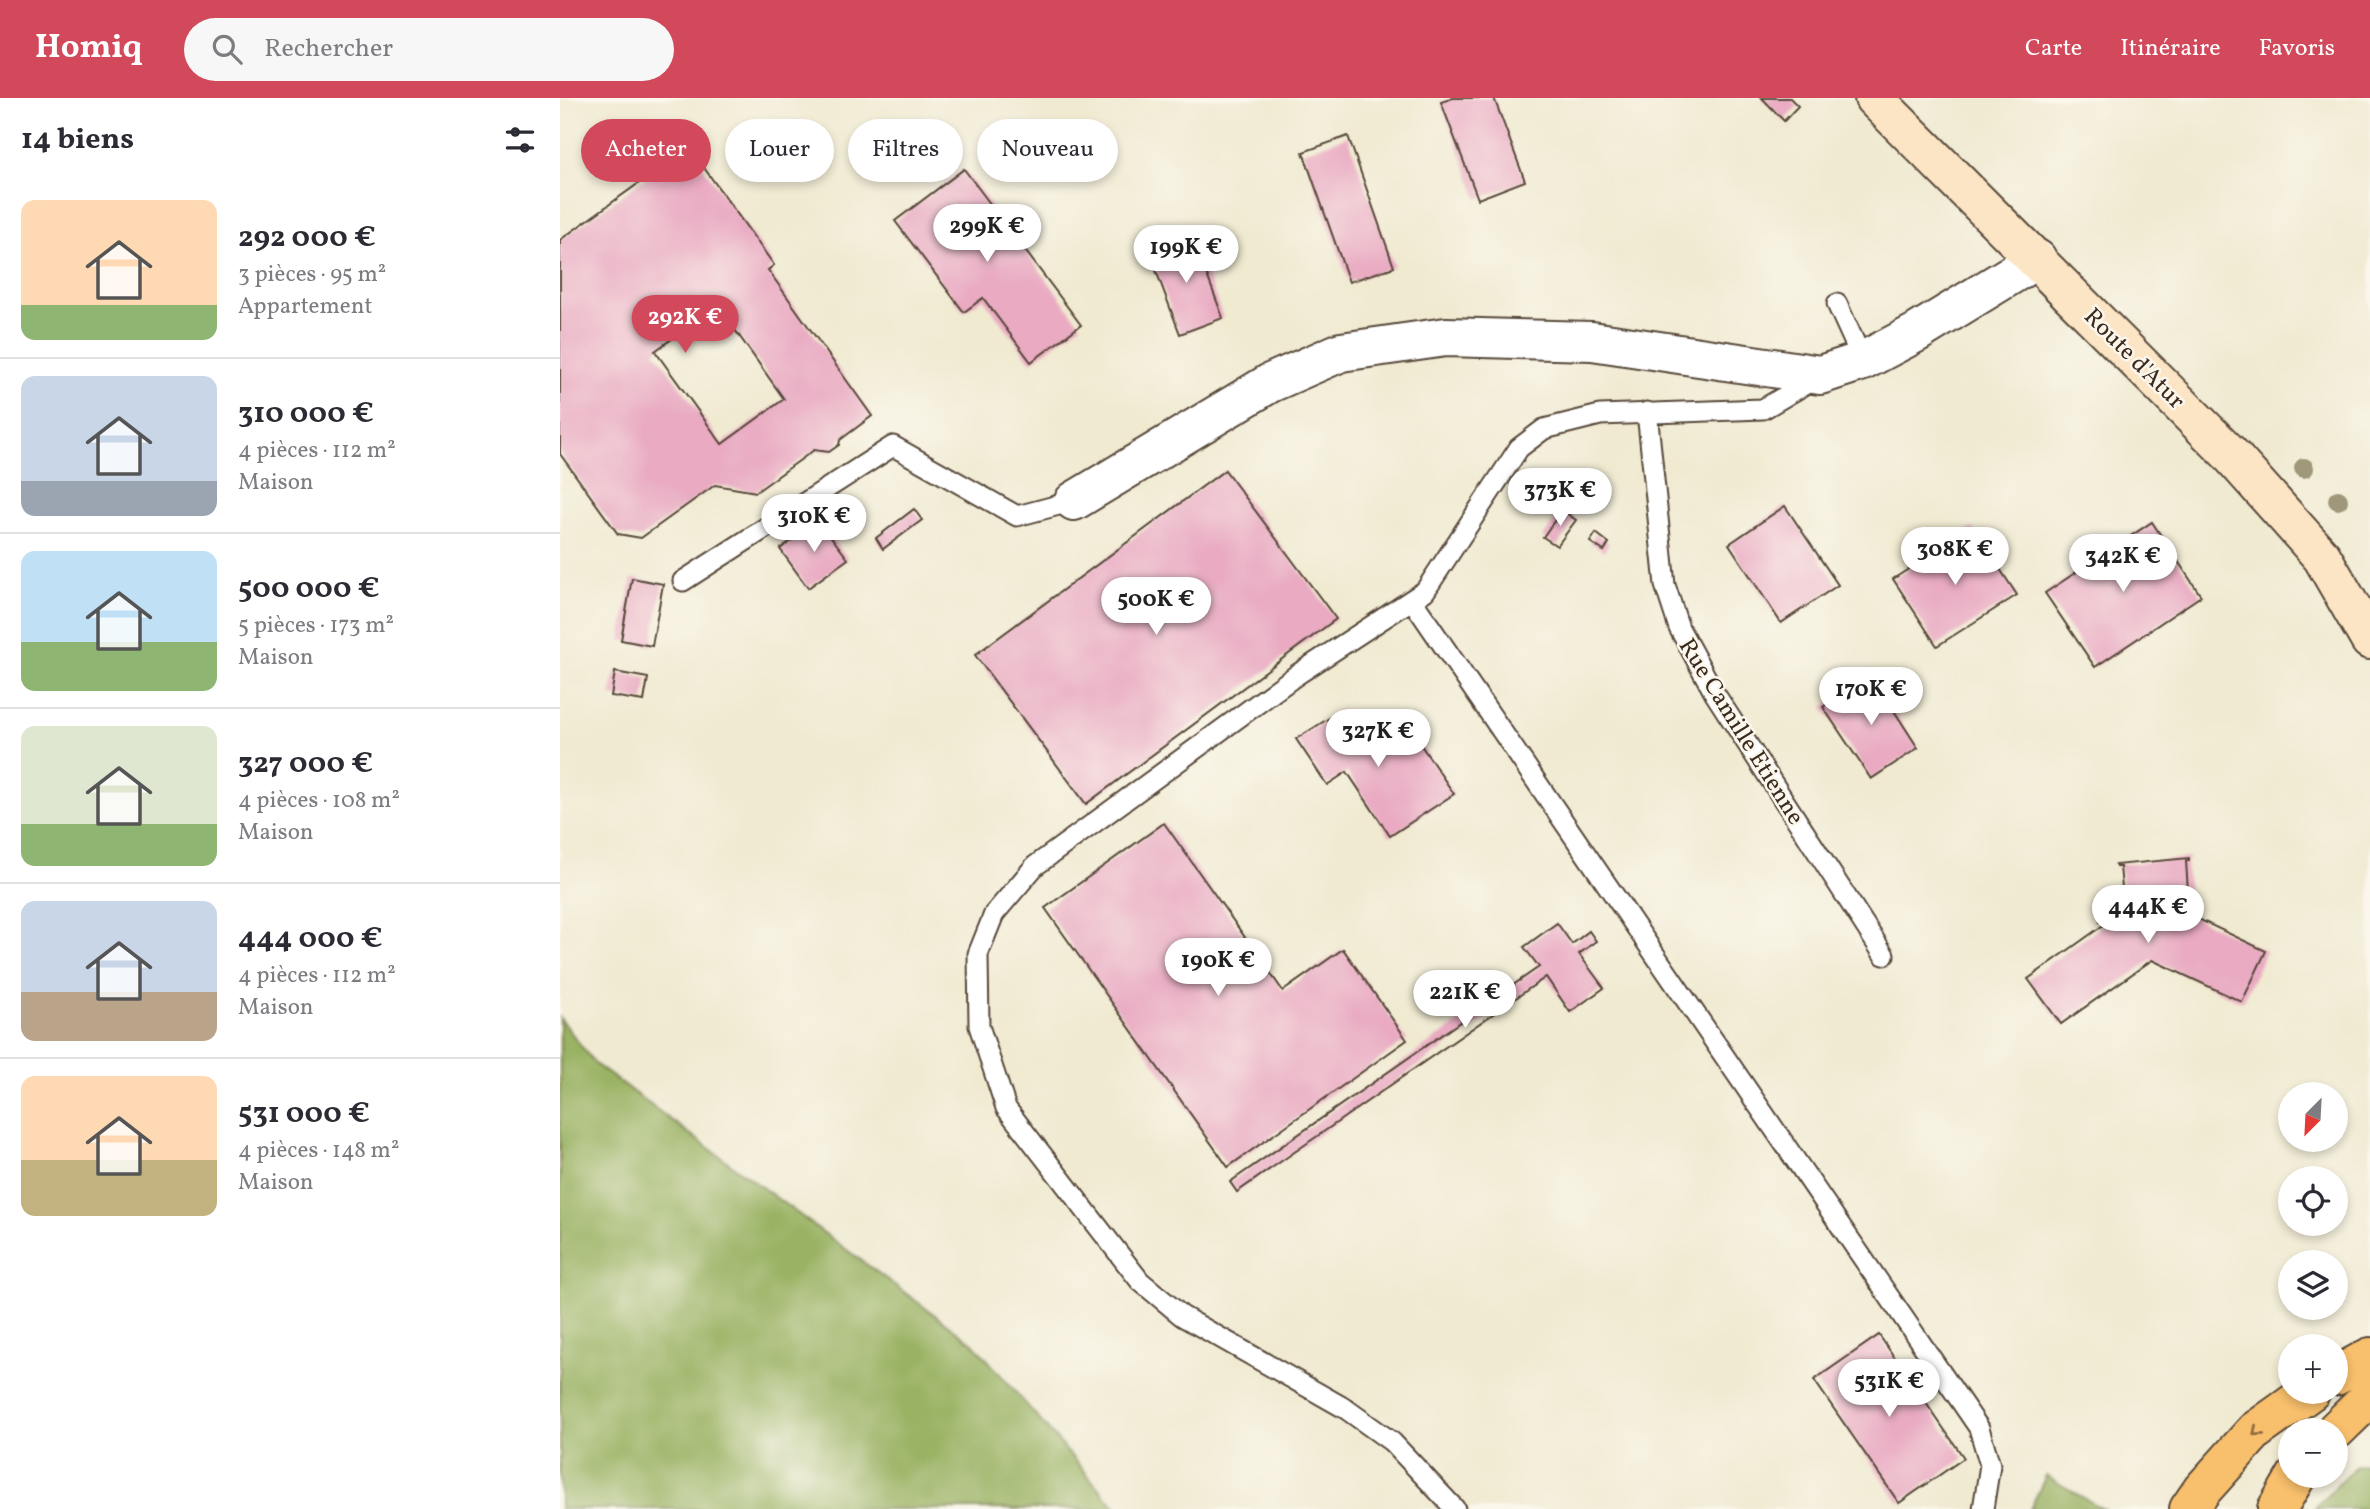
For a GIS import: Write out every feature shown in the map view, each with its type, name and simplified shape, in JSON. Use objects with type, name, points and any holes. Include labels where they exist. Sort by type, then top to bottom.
[{"type":"main road","points":[[2348,1369],[2370,1357]]},
{"type":"main road","points":[[2348,1418],[2370,1397]]},
{"type":"main road","points":[[2189,1509],[2202,1490],[2255,1431],[2293,1404]]},
{"type":"main road","points":[[2277,1509],[2289,1488]]},
{"type":"street","name":"Route d'Atur","points":[[1874,98],[2037,258],[2229,453],[2322,557],[2370,640]]},
{"type":"street","points":[[1074,501],[1270,383],[1341,352],[1446,337],[1592,341],[1820,375],[1863,361],[1916,333],[2037,258]]},
{"type":"lane","points":[[1837,304],[1863,361]]},
{"type":"lane","points":[[1454,1509],[1392,1442],[1346,1409],[1182,1316],[1140,1281],[1006,1108],[979,1026],[978,954],[994,914],[1035,866],[1298,674],[1425,591],[1520,448],[1544,429],[1600,415],[1763,409],[1820,375]]},
{"type":"lane","name":"Rue Camille Etienne","points":[[1647,412],[1665,585],[1679,628],[1715,694],[1884,955]]},
{"type":"lane","points":[[683,581],[893,446],[1017,516],[1074,501]]},
{"type":"lane","points":[[1412,600],[1979,1428],[1990,1465],[1983,1509]]},
{"type":"green space","points":[[560,1018],[595,1064],[973,1343],[1117,1509],[560,1509]]},
{"type":"green space","points":[[2370,1463],[2370,1509],[2314,1509],[2335,1488],[2348,1488],[2348,1474],[2356,1466]]},
{"type":"green space","points":[[2046,1476],[2103,1509],[2030,1509]]},
{"type":"building","points":[[1453,98],[1494,98],[1525,181],[1478,199],[1441,102]]},
{"type":"building","points":[[1762,98],[1790,98],[1798,106],[1784,121]]},
{"type":"building","points":[[1348,136],[1394,267],[1349,282],[1303,152]]},
{"type":"building","points":[[963,170],[1081,325],[1031,362],[983,298],[964,312],[895,221],[947,182],[963,182]]},
{"type":"building","points":[[711,178],[774,265],[768,270],[872,416],[840,440],[839,445],[829,452],[814,450],[756,492],[715,485],[641,538],[618,534],[560,454],[560,240],[640,182],[711,182]],"holes":[[[718,306],[784,399],[722,444],[655,351]]]},
{"type":"building","points":[[1192,235],[1223,318],[1180,334],[1149,252]]},
{"type":"building","points":[[1225,470],[1336,619],[1086,804],[975,655]]},
{"type":"building","points":[[1785,506],[1838,585],[1781,623],[1729,544]]},
{"type":"building","points":[[914,509],[922,520],[883,549],[876,538]]},
{"type":"building","points":[[1562,510],[1576,520],[1557,546],[1543,537]]},
{"type":"building","points":[[819,521],[848,559],[808,588],[780,549]]},
{"type":"building","points":[[2152,522],[2201,596],[2095,667],[2045,593]]},
{"type":"building","points":[[1973,528],[2017,595],[1937,646],[1893,579]]},
{"type":"building","points":[[1596,533],[1609,543],[1604,551],[1590,542]]},
{"type":"building","points":[[632,578],[663,584],[652,646],[621,640]]},
{"type":"building","points":[[615,672],[648,678],[644,701],[611,696]]},
{"type":"building","points":[[1871,675],[1918,748],[1871,779],[1823,707]]},
{"type":"building","points":[[1342,710],[1351,722],[1363,715],[1384,745],[1410,729],[1454,794],[1390,836],[1347,772],[1327,785],[1296,739]]},
{"type":"building","points":[[1164,823],[1283,991],[1343,949],[1407,1040],[1228,1167],[1045,908]]},
{"type":"building","points":[[2189,858],[2189,861],[2186,861],[2188,892],[2192,892],[2192,895],[2168,897],[2179,910],[2266,951],[2242,1002],[2152,960],[2061,1024],[2028,979],[2109,921],[2100,922],[2100,919],[2118,917],[2126,901],[2119,901],[2123,898],[2120,867],[2115,865]]},
{"type":"building","points":[[1557,923],[1572,944],[1589,931],[1596,941],[1579,954],[1604,988],[1570,1012],[1546,977],[1237,1192],[1230,1182],[1539,967],[1524,947]]},
{"type":"building","points":[[1879,1335],[1964,1458],[1899,1503],[1814,1380]]}]
